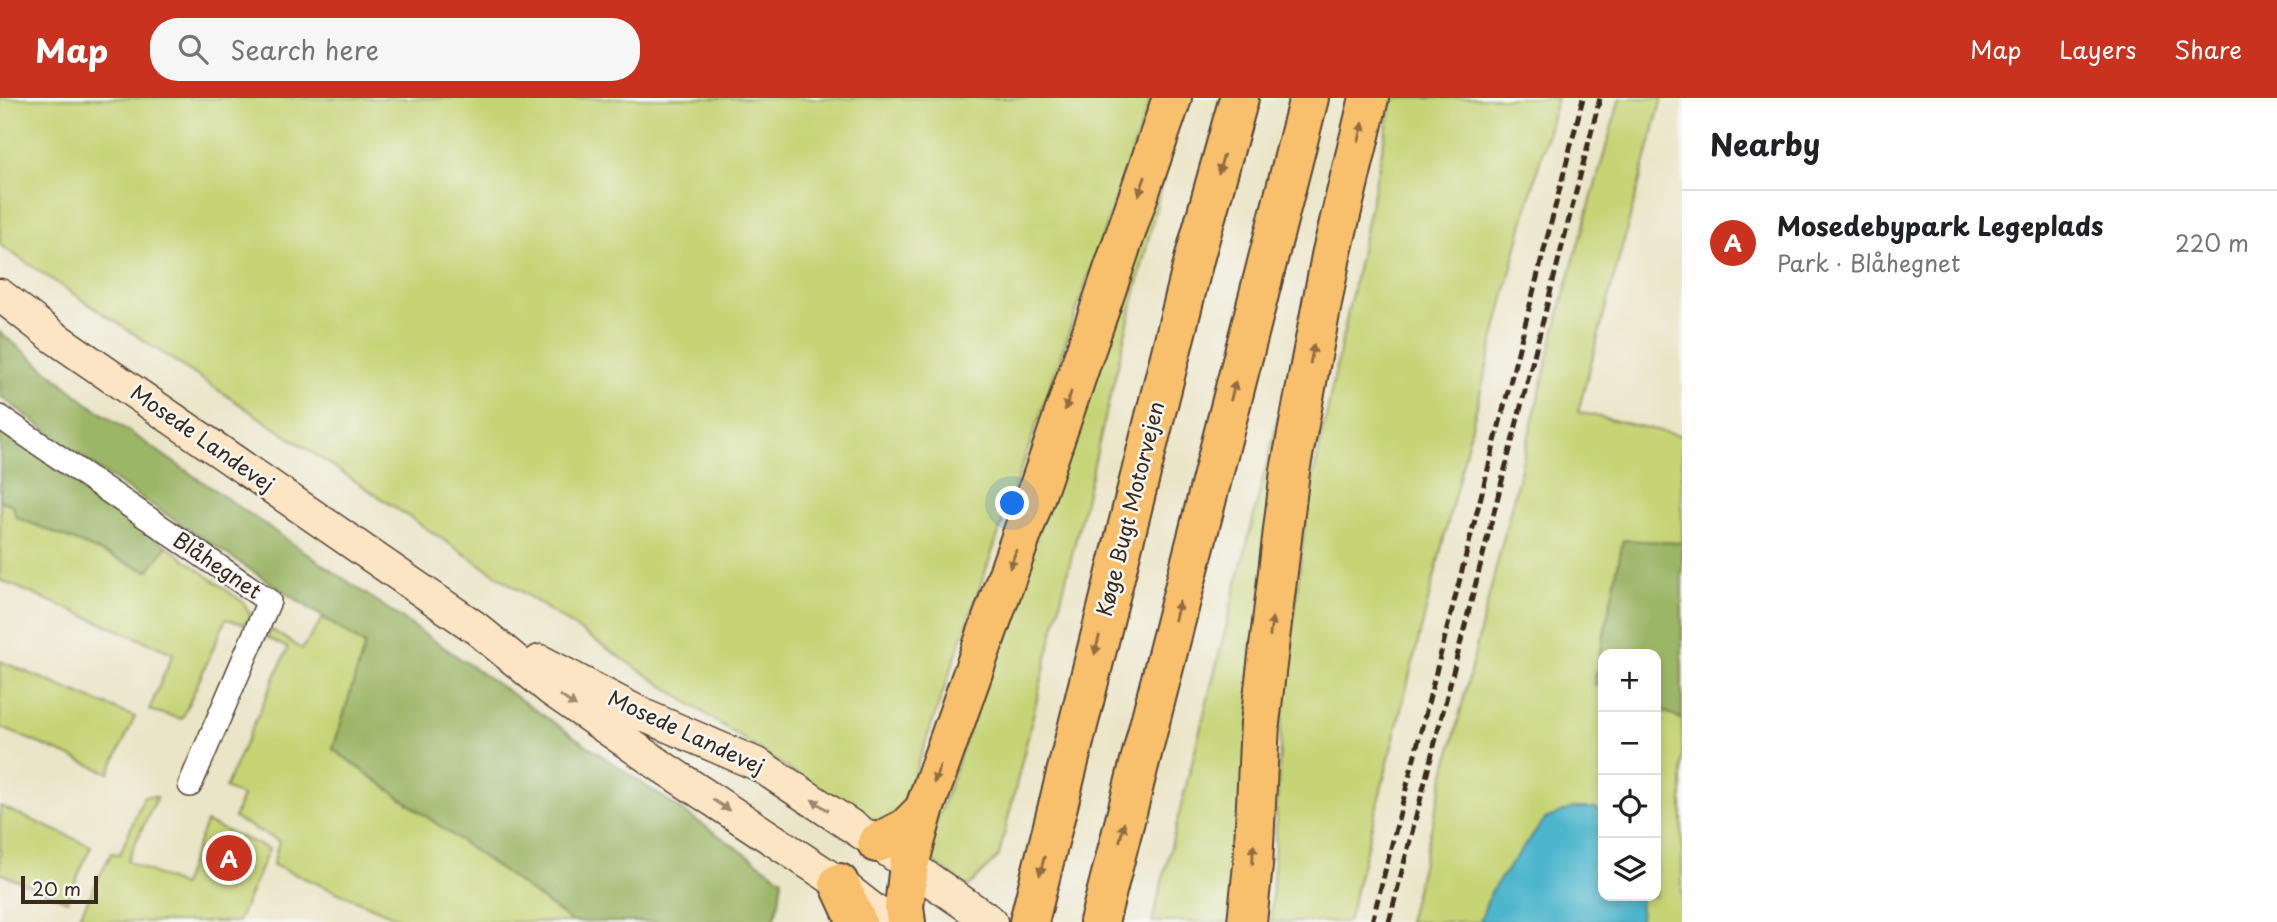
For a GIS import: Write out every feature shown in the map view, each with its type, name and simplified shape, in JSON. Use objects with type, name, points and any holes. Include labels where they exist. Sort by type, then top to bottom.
[{"type":"highway","points":[[906,922],[904,907],[909,865],[924,810],[1172,98]]},
{"type":"highway","name":"Køge Bugt Motorvejen","points":[[1029,922],[1195,256],[1239,98]]},
{"type":"highway","points":[[1099,922],[1308,98]]},
{"type":"highway","points":[[1247,922],[1253,865],[1260,723],[1290,471],[1331,256],[1369,98]]},
{"type":"highway","points":[[877,843],[906,828],[924,810]]},
{"type":"highway","points":[[839,883],[856,922]]},
{"type":"main road","name":"Mosede Landevej","points":[[0,295],[54,337],[477,628],[550,689],[839,883],[889,922]]},
{"type":"main road","name":"Mosede Landevej","points":[[477,628],[645,716],[759,765],[991,922]]},
{"type":"street","name":"Blåhegnet","points":[[0,416],[269,601],[190,785]]},
{"type":"green space","points":[[0,98],[1151,98],[892,838],[0,245]]},
{"type":"green space","points":[[1393,98],[1557,98],[1520,234],[1348,922],[1271,922],[1281,727],[1307,507]]},
{"type":"green space","points":[[1620,98],[1662,98],[1578,412],[1682,436],[1682,543],[1623,541],[1601,649],[1598,649],[1594,683],[1598,685],[1598,901],[1661,901],[1661,710],[1682,719],[1682,922],[1408,922],[1563,298]]},
{"type":"green space","points":[[1171,146],[999,856],[968,887],[925,856]]},
{"type":"green space","points":[[1314,275],[1235,922],[1152,922]]},
{"type":"green space","points":[[0,332],[86,402],[782,879],[773,922],[573,922],[333,749],[365,645],[105,474],[0,396]]},
{"type":"green space","points":[[0,430],[167,546],[148,571],[16,517],[13,505],[0,500]]},
{"type":"green space","points":[[0,500],[13,505],[16,517],[147,571],[167,546],[244,603],[251,616],[244,624],[226,619],[182,719],[149,710],[173,653],[0,580]]},
{"type":"green space","points":[[1623,540],[1682,543],[1682,719],[1661,710],[1661,649],[1601,649]]},
{"type":"green space","points":[[323,618],[365,645],[333,749],[573,922],[407,922],[273,865],[279,841],[234,818],[242,796],[225,788],[288,648],[266,637],[272,630],[302,649]]},
{"type":"green space","points":[[0,661],[135,717],[109,773],[0,727]]},
{"type":"green space","points":[[1598,664],[1598,685],[1594,684]]},
{"type":"green space","points":[[144,796],[157,797],[127,861],[182,886],[206,822],[269,849],[238,922],[77,922],[111,853],[120,854]]},
{"type":"green space","points":[[0,806],[91,846],[67,901],[0,873]]},
{"type":"water","points":[[1573,808],[1598,810],[1598,901],[1641,901],[1640,922],[1480,922],[1491,891],[1545,819]]},
{"type":"railway","points":[[1372,922],[1583,98]]},
{"type":"railway","points":[[1389,922],[1600,98]]},
{"type":"place","name":"Mosedebypark Legeplads","points":[[229,858]]}]
